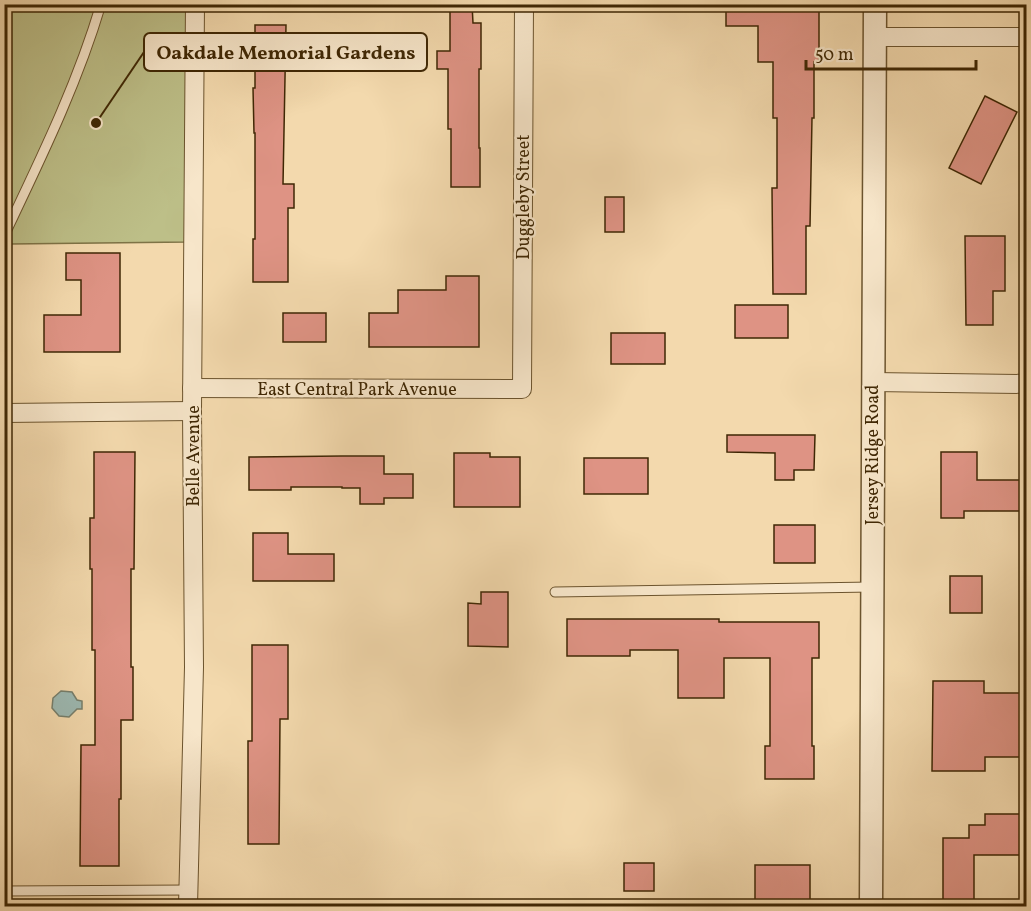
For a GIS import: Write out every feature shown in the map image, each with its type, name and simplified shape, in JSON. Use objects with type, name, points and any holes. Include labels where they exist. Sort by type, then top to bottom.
[{"type":"street","name":"Belle Avenue","points":[[189,898],[194,667],[192,388],[195,4]]},
{"type":"street","name":"Duggleby Street","points":[[522,389],[524,4]]},
{"type":"street","name":"Jersey Ridge Road","points":[[871,906],[875,4]]},
{"type":"street","points":[[875,37],[1026,37]]},
{"type":"street","points":[[873,382],[1026,384]]},
{"type":"street","name":"East Central Park Avenue","points":[[192,388],[522,389]]},
{"type":"street","points":[[4,413],[192,411]]},
{"type":"lane","points":[[4,236],[62,113],[91,39],[101,4]]},
{"type":"lane","points":[[555,592],[872,587]]},
{"type":"lane","points":[[4,891],[189,898]]},
{"type":"green space","points":[[4,5],[188,5],[187,242],[10,244],[11,402],[5,402]]},
{"type":"water","points":[[61,691],[72,692],[77,700],[82,701],[82,709],[77,709],[69,717],[59,716],[52,708],[53,698]]},
{"type":"building","points":[[450,4],[472,4],[473,23],[481,23],[480,187],[451,187],[448,69],[437,69],[437,51],[450,51]]},
{"type":"building","points":[[766,4],[819,4],[819,62],[814,62],[810,226],[806,226],[806,294],[773,294],[772,188],[777,188],[777,118],[773,118],[773,62],[758,62],[758,26],[726,26],[726,7],[766,7]]},
{"type":"building","points":[[255,25],[286,25],[283,184],[294,184],[294,208],[288,208],[288,282],[253,282]]},
{"type":"building","points":[[985,96],[1017,112],[981,184],[949,168]]},
{"type":"building","points":[[605,197],[624,197],[624,232],[605,232]]},
{"type":"building","points":[[965,236],[1005,236],[1005,291],[993,291],[993,325],[966,325]]},
{"type":"building","points":[[66,253],[120,253],[120,352],[44,352],[44,315],[81,315],[81,280],[66,280]]},
{"type":"building","points":[[446,276],[479,276],[479,347],[369,347],[369,313],[398,313],[398,290],[446,290]]},
{"type":"building","points":[[735,305],[788,305],[788,338],[735,338]]},
{"type":"building","points":[[283,313],[326,313],[326,342],[283,342]]},
{"type":"building","points":[[611,333],[665,333],[665,364],[611,364]]},
{"type":"building","points":[[727,435],[815,435],[814,470],[794,470],[794,480],[775,480],[775,453],[727,452]]},
{"type":"building","points":[[94,452],[135,452],[134,569],[131,569],[133,720],[121,720],[119,866],[80,866],[81,745],[95,745],[95,650],[92,650],[92,569],[90,569],[90,518],[94,518]]},
{"type":"building","points":[[941,452],[977,452],[977,480],[1022,480],[1022,511],[964,511],[964,518],[941,518]]},
{"type":"building","points":[[454,453],[490,453],[490,457],[520,457],[520,507],[454,507]]},
{"type":"building","points":[[384,456],[384,474],[413,474],[413,498],[384,498],[384,504],[360,504],[360,488],[291,487],[291,490],[249,490],[249,457]]},
{"type":"building","points":[[584,458],[648,458],[648,494],[584,494]]},
{"type":"building","points":[[774,525],[815,525],[815,563],[774,563]]},
{"type":"building","points":[[253,533],[288,533],[288,554],[334,554],[334,581],[253,581]]},
{"type":"building","points":[[950,576],[982,576],[982,613],[950,613]]},
{"type":"building","points":[[481,592],[508,592],[508,647],[468,646],[468,603],[481,604]]},
{"type":"building","points":[[567,619],[719,619],[719,622],[819,622],[819,658],[812,658],[814,779],[765,779],[765,746],[770,746],[770,658],[724,658],[724,698],[678,698],[678,650],[630,650],[630,656],[567,656]]},
{"type":"building","points":[[252,645],[288,645],[288,719],[280,719],[279,844],[248,844],[248,741],[252,741]]},
{"type":"building","points":[[933,681],[984,681],[984,693],[1026,693],[1026,757],[985,757],[985,771],[932,771]]},
{"type":"building","points":[[985,814],[1026,814],[1026,855],[974,855],[974,906],[943,906],[943,838],[969,838],[969,825],[985,825]]},
{"type":"building","points":[[624,863],[654,863],[654,891],[624,891]]},
{"type":"building","points":[[755,865],[810,865],[810,906],[755,906]]},
{"type":"place","name":"Oakdale Memorial Gardens","points":[[96,123]]}]
